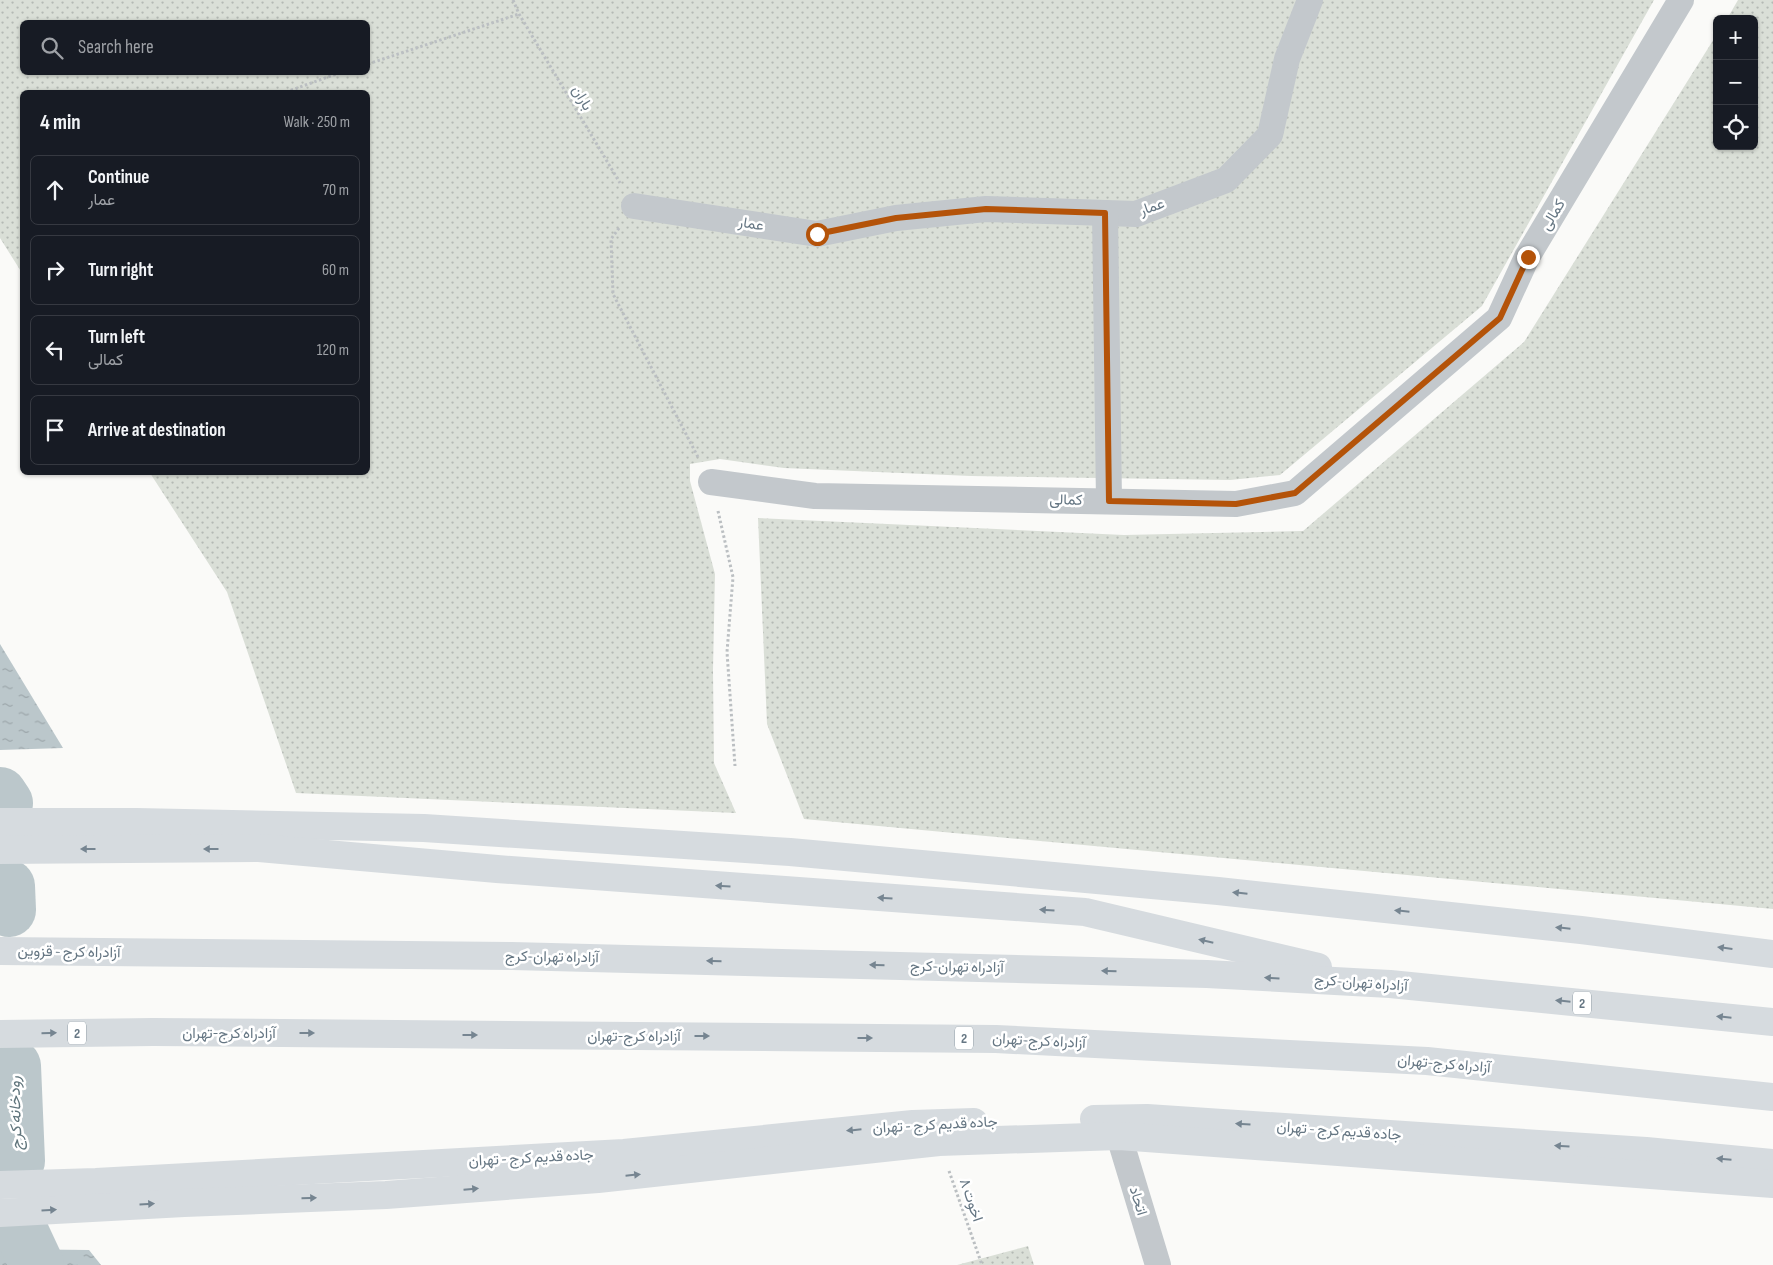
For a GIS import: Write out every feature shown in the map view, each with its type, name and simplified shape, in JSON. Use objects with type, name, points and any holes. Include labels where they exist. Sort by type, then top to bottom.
[{"type":"highway","points":[[0,822],[137,822],[424,828],[780,851],[1228,892],[1581,930],[1773,954]]},
{"type":"highway","points":[[0,850],[259,848],[497,869],[1085,912],[1390,984]]},
{"type":"highway","name":"آزادراه کرج - قزوین","points":[[0,951],[138,952]]},
{"type":"highway","name":"آزادراه تهران-کرج","points":[[138,952],[512,956],[1207,974],[1390,984],[1773,1022]]},
{"type":"highway","name":"آزادراه کرج-تهران","points":[[0,1034],[153,1032],[996,1039],[1427,1061],[1773,1098]]},
{"type":"highway","name":"جاده قدیم کرج - تهران","points":[[97,1194],[624,1153],[913,1124],[1147,1118],[1646,1151],[1773,1163]]},
{"type":"highway","name":"جاده قدیم کرج - تهران","points":[[97,1194],[386,1196],[598,1179],[939,1142],[1119,1136],[1773,1184]]},
{"type":"highway","points":[[0,1185],[97,1194]]},
{"type":"highway","points":[[0,1213],[97,1194]]},
{"type":"street","name":"عمار","points":[[634,206],[817,234],[896,218],[986,209],[1136,214],[1226,180],[1270,136],[1287,59],[1310,0]]},
{"type":"street","name":"کمالی","points":[[711,482],[815,496],[1236,504],[1295,493],[1500,318],[1528,257],[1682,0]]},
{"type":"street","points":[[1105,213],[1109,501]]},
{"type":"street","name":"اتحاد","points":[[1119,1136],[1158,1265]]},
{"type":"path","name":"باران","points":[[513,0],[519,14],[634,206]]},
{"type":"path","points":[[370,63],[519,14]]},
{"type":"path","points":[[292,90],[334,75]]},
{"type":"path","name":"اخوت ۸","points":[[939,1142],[982,1265]]},
{"type":"shaded area","points":[[0,0],[1654,0],[1482,306],[1280,475],[1230,480],[971,476],[784,468],[720,459],[690,464],[690,481],[715,574],[714,763],[736,813],[296,793],[227,592],[151,475],[370,475],[370,90],[20,90],[20,270],[0,238]]},
{"type":"shaded area","points":[[1738,0],[1773,0],[1773,909],[804,819],[767,724],[758,518],[1124,535],[1303,531],[1524,342],[1713,40],[1713,150],[1758,150],[1758,15],[1729,15]]},
{"type":"shaded area","points":[[1028,1246],[1034,1265],[957,1265]]},
{"type":"water","points":[[0,644],[63,748],[0,750]]},
{"type":"water","points":[[0,1249],[89,1250],[101,1265],[0,1265]]},
{"type":"waterway","name":"رودخانه کرج","points":[[0,794],[6,803]]},
{"type":"waterway","name":"رودخانه کرج","points":[[8,886],[9,910]]},
{"type":"waterway","name":"رودخانه کرج","points":[[14,1066],[18,1161]]},
{"type":"waterway","name":"رودخانه کرج","points":[[23,1235],[37,1265]]},
{"type":"route","points":[[817,234],[896,218],[986,209],[1105,213],[1109,501],[1236,504],[1295,493],[1500,318],[1528,257]]}]
